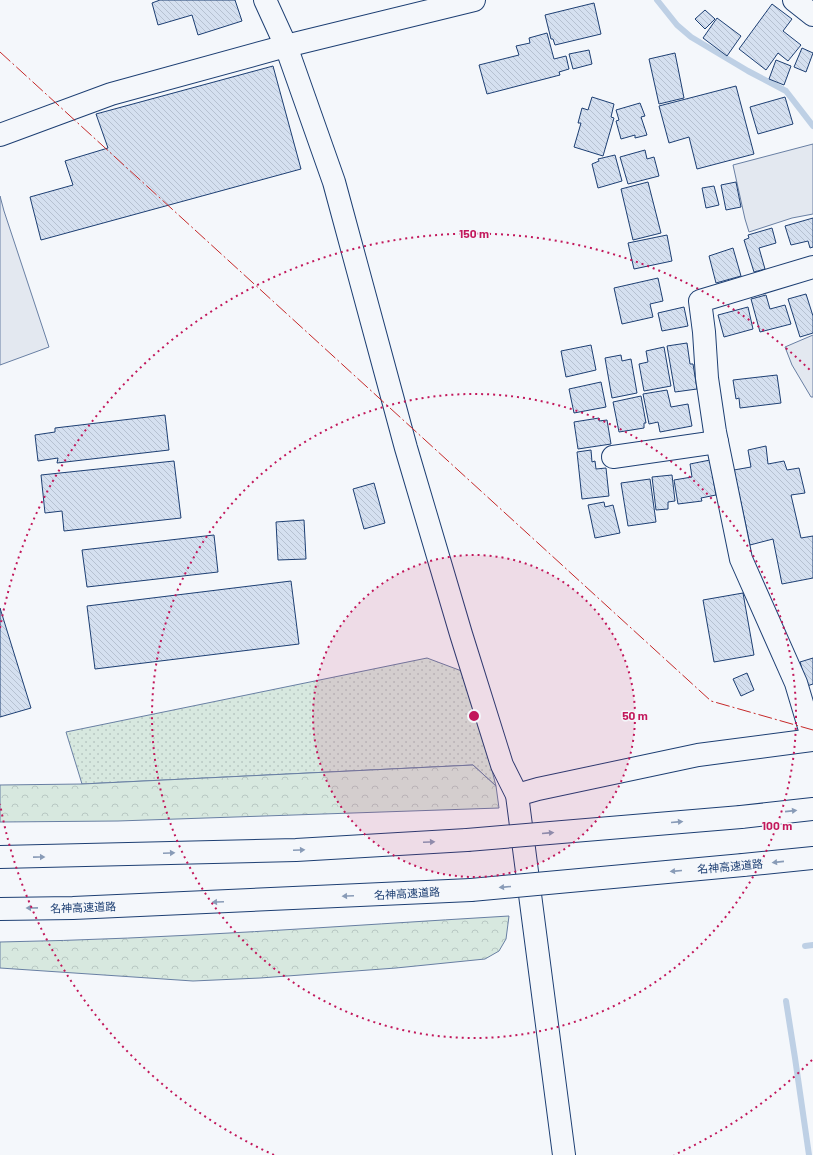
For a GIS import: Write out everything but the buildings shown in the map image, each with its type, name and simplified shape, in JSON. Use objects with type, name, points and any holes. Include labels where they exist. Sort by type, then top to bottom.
[{"type":"main road","points":[[265,0],[286,46],[334,182],[406,448],[468,656],[502,765],[517,795],[564,1155]]},
{"type":"main road","points":[[0,135],[111,94],[286,46],[474,0]]},
{"type":"main road","points":[[794,0],[813,15]]},
{"type":"main road","points":[[517,795],[538,789],[698,755],[813,740],[796,683],[741,559],[716,442],[706,378],[704,332],[700,301],[813,267]]},
{"type":"main road","points":[[613,457],[716,442]]},
{"type":"main road","points":[[0,857],[296,850],[467,840],[741,817],[813,809]]},
{"type":"main road","name":"名神高速道路","points":[[0,909],[81,908],[471,890],[813,858]]},
{"type":"green space","points":[[427,658],[467,673],[496,786],[473,765],[82,784],[66,732]]},
{"type":"green space","points":[[473,765],[496,786],[499,808],[118,821],[0,822],[0,785],[82,784]]},
{"type":"green space","points":[[509,916],[506,939],[499,951],[485,959],[396,968],[260,978],[193,981],[0,968],[0,942],[191,935]]},
{"type":"shaded area","points":[[813,144],[813,214],[792,218],[749,232],[733,165]]},
{"type":"shaded area","points":[[0,196],[49,347],[0,365]]},
{"type":"shaded area","points":[[813,335],[813,397],[811,397],[792,365],[785,347]]},
{"type":"waterway","points":[[657,0],[677,25],[691,37],[748,71],[786,91],[813,126]]},
{"type":"waterway","points":[[805,946],[813,945]]},
{"type":"waterway","points":[[786,1001],[809,1155]]},
{"type":"power","points":[[0,52],[711,701],[813,730]]}]
